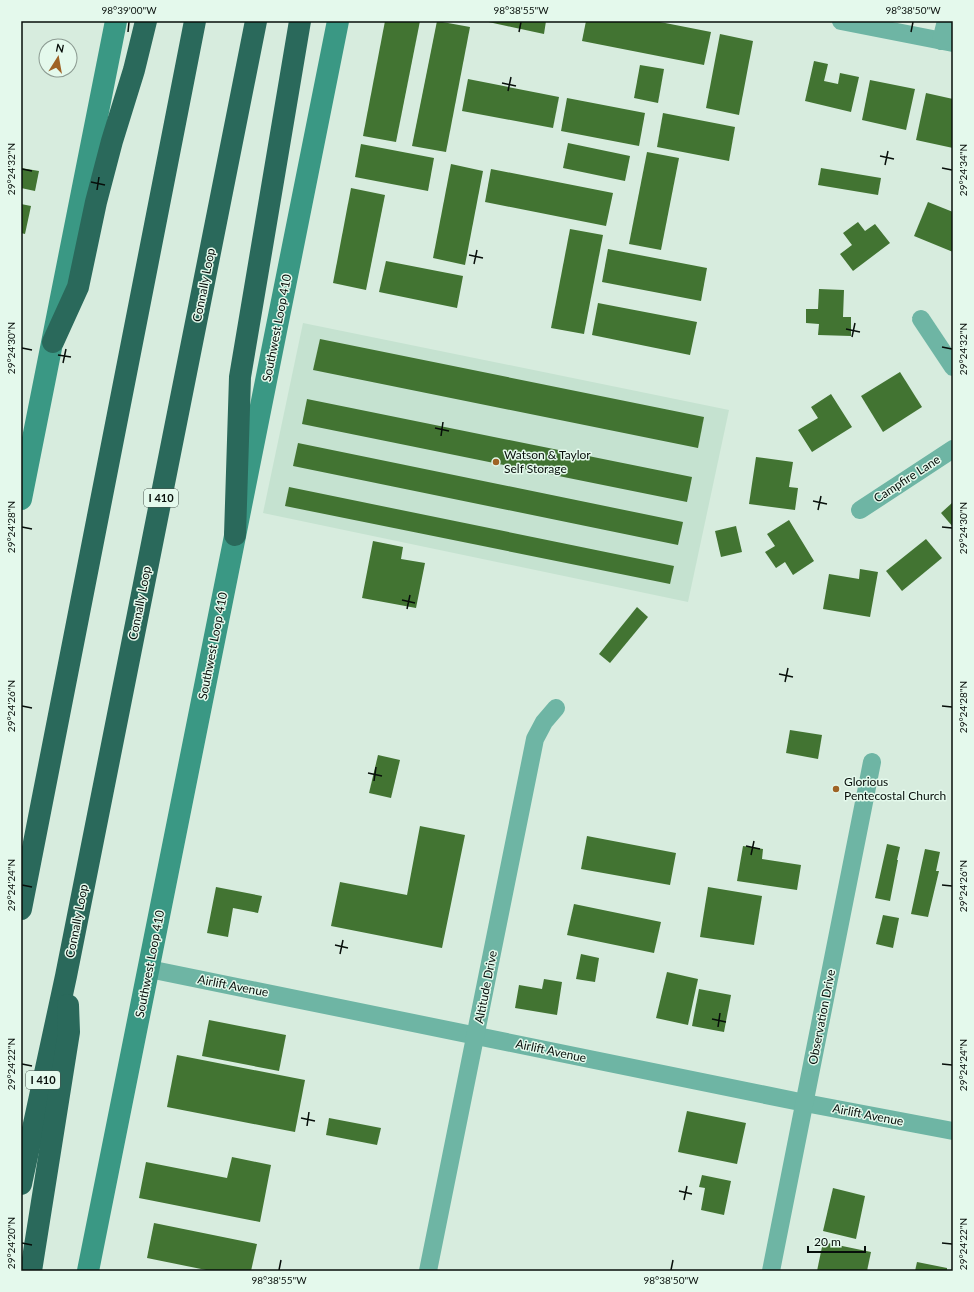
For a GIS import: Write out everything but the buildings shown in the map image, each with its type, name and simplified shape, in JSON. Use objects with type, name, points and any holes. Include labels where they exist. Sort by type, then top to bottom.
[{"type":"highway","points":[[52,342],[78,287],[96,202],[112,141],[134,70],[146,21]]},
{"type":"highway","points":[[21,909],[24,886],[195,21]]},
{"type":"highway","name":"Connally Loop","points":[[21,1184],[66,976],[256,21]]},
{"type":"highway","points":[[235,534],[240,377],[300,21]]},
{"type":"highway","points":[[31,1271],[69,1032],[66,976]]},
{"type":"main road","points":[[21,499],[116,21]]},
{"type":"main road","name":"Southwest Loop 410","points":[[88,1271],[338,21]]},
{"type":"street","points":[[841,21],[947,42],[946,21]]},
{"type":"street","points":[[921,319],[953,367]]},
{"type":"street","name":"Campfire Lane","points":[[860,510],[953,449]]},
{"type":"street","name":"Altitude Drive","points":[[428,1271],[535,739],[544,722],[556,708]]},
{"type":"street","name":"Observation Drive","points":[[771,1271],[872,762]]},
{"type":"street","name":"Airlift Avenue","points":[[149,969],[476,1035],[805,1104],[953,1131]]},
{"type":"shaded area","name":"Watson & Taylor Self Storage","points":[[303,323],[729,410],[688,602],[263,513]]},
{"type":"place","name":"Watson & Taylor Self Storage","points":[[496,462]]},
{"type":"place","name":"Glorious Pentecostal Church","points":[[836,789]]}]
